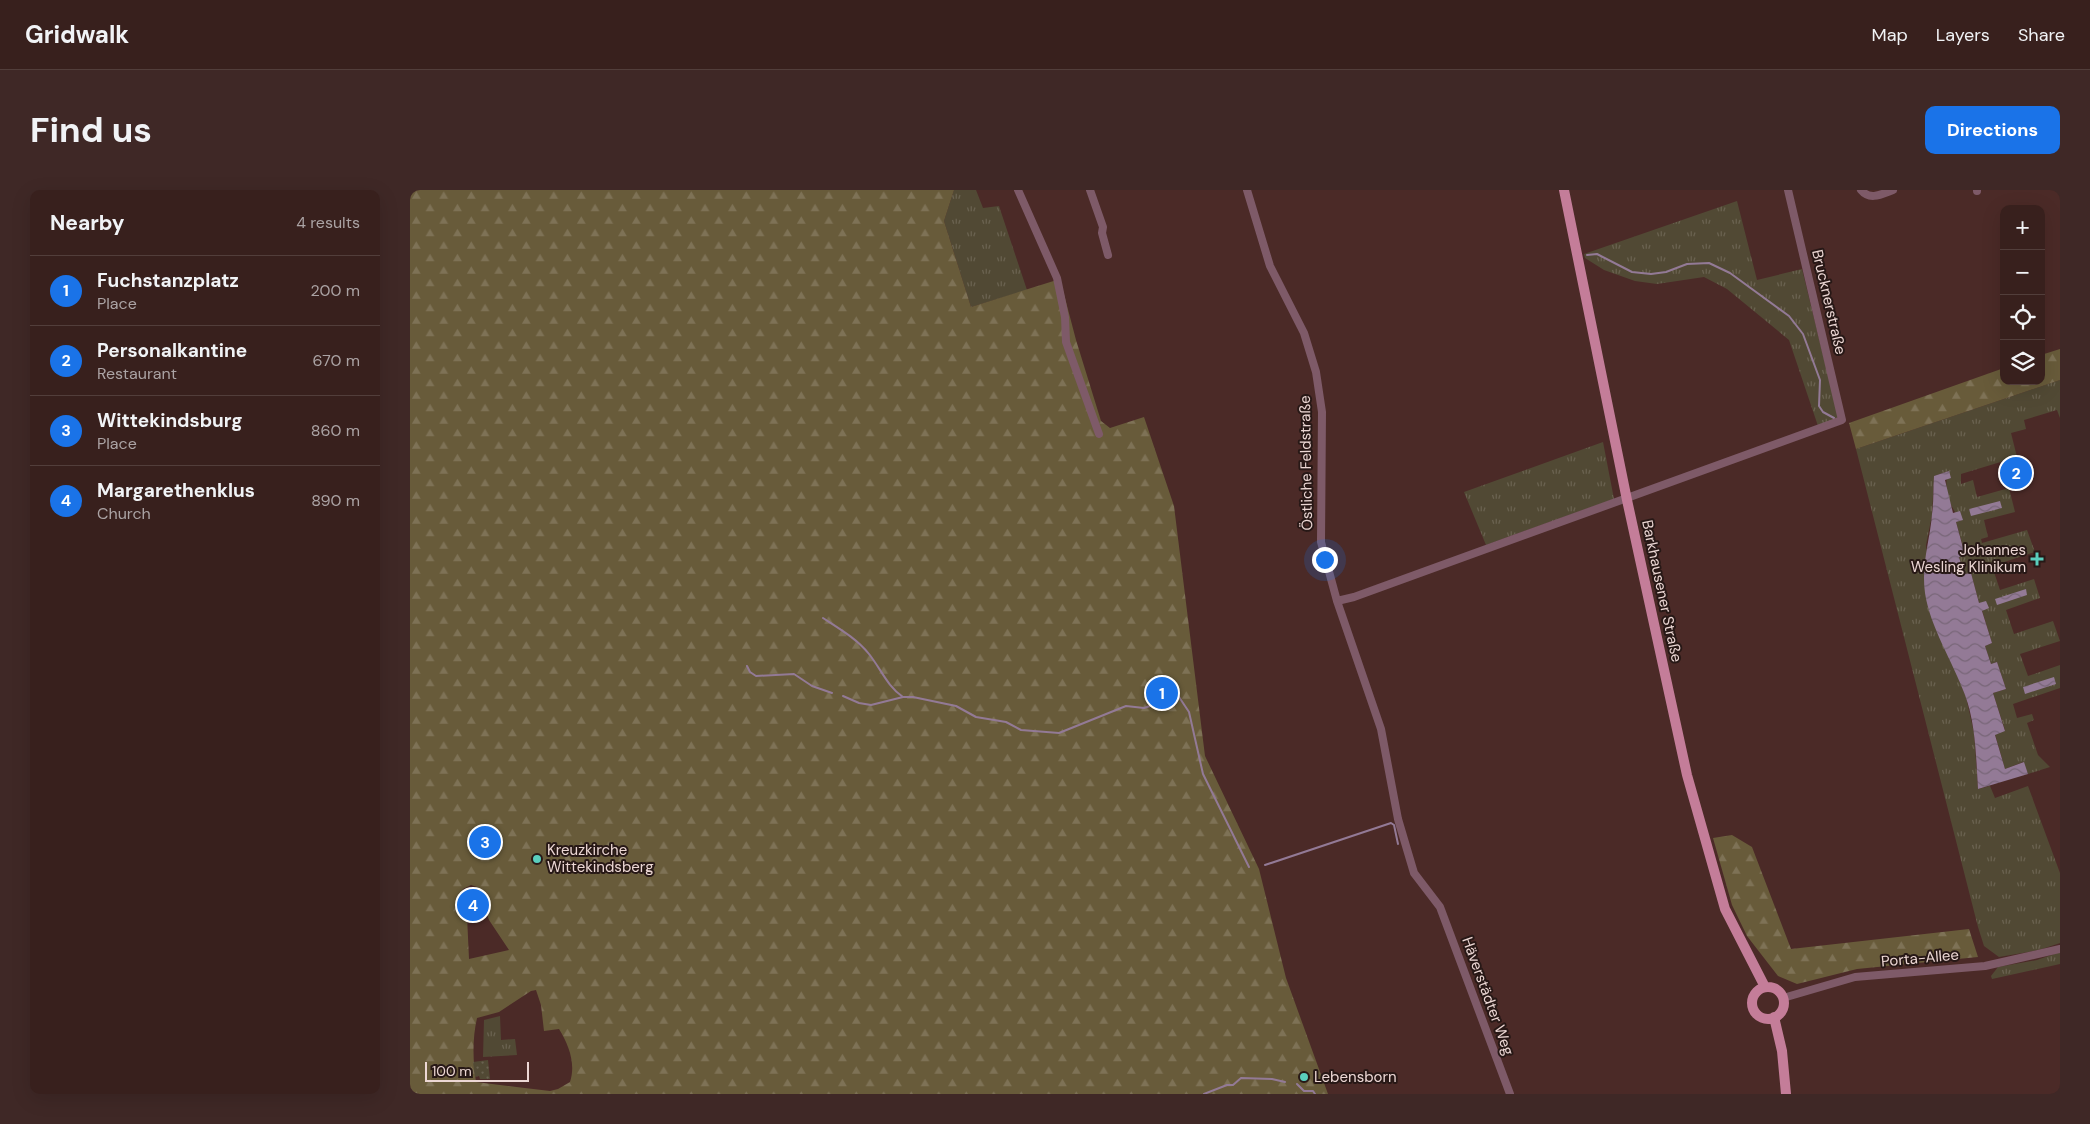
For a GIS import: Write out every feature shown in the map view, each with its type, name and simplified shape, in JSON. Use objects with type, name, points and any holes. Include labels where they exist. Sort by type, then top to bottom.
[{"type":"main road","name":"Barkhausener Straße","points":[[1564,190],[1626,500],[1675,721],[1711,865],[1725,909],[1765,987]]},
{"type":"main road","points":[[1765,987],[1778,990],[1784,998],[1783,1009],[1774,1017],[1760,1016],[1754,1008],[1753,998],[1756,993],[1765,987]]},
{"type":"main road","points":[[1774,1017],[1782,1051],[1786,1094]]},
{"type":"street","points":[[1018,190],[1057,278],[1062,302],[1066,342],[1099,434]]},
{"type":"street","points":[[1090,190],[1103,227],[1102,233],[1108,256]]},
{"type":"street","name":"Östliche Feldstraße","points":[[1246,190],[1270,266],[1304,333],[1316,372],[1322,412],[1321,542],[1337,601],[1382,729],[1398,819],[1414,873],[1440,907]]},
{"type":"street","name":"Brucknerstraße","points":[[1626,500],[1842,420],[1788,190]]},
{"type":"street","points":[[1861,190],[1868,196],[1875,196],[1893,190]]},
{"type":"street","points":[[1337,601],[1354,597],[1626,500]]},
{"type":"street","name":"Häverstädter Weg","points":[[1440,907],[1510,1094]]},
{"type":"street","name":"Porta-Allee","points":[[1784,998],[1855,977],[1985,966],[2060,949]]},
{"type":"green space","points":[[410,190],[954,190],[944,221],[971,307],[1060,279],[1076,340],[1101,421],[1110,428],[1144,417],[1174,506],[1205,756],[1259,869],[1286,978],[1328,1094],[410,1094]],"holes":[[[471,885],[477,887],[489,920],[509,950],[469,959],[467,916],[460,897],[463,889]],[[536,990],[541,1005],[544,1031],[559,1029],[566,1042],[572,1062],[570,1082],[550,1091],[476,1082],[474,1034],[477,1018],[499,1012],[531,991]]]},
{"type":"green space","points":[[954,190],[976,190],[983,208],[999,206],[1027,290],[971,307],[944,221]]},
{"type":"green space","points":[[1737,201],[1757,280],[1802,269],[1838,416],[1836,420],[1818,426],[1789,340],[1727,289],[1704,277],[1657,284],[1635,281],[1604,270],[1585,258],[1584,254]]},
{"type":"green space","points":[[2060,349],[2060,380],[1856,449],[1849,423],[2000,369],[2000,385],[2045,385],[2045,354]]},
{"type":"green space","points":[[2060,380],[2060,418],[2057,410],[2024,420],[2026,429],[2011,433],[2017,457],[1961,474],[1961,484],[1973,480],[1977,497],[2009,488],[2015,512],[1984,520],[1988,537],[1981,539],[1982,543],[2027,530],[2035,552],[1992,566],[2000,590],[2034,579],[2040,598],[2006,610],[2014,634],[2053,621],[2060,641],[2020,654],[2028,676],[2060,665],[2060,688],[2013,704],[2017,718],[2032,714],[2034,720],[2027,723],[2038,755],[2050,767],[2028,774],[2023,762],[2005,769],[1995,734],[2005,730],[1993,693],[2006,689],[1997,662],[1991,664],[1985,646],[1992,643],[1982,610],[1988,608],[1979,603],[1971,573],[1964,574],[1959,557],[1965,554],[1956,522],[1962,520],[1954,510],[1948,497],[1946,484],[1949,471],[1934,476],[1932,515],[1926,545],[1934,624],[1948,652],[1966,697],[1974,733],[1978,789],[1990,786],[1995,798],[2028,786],[2060,873],[2060,943],[2039,950],[1999,957],[1984,946],[1978,927],[1856,449]]},
{"type":"green space","points":[[1603,442],[1614,499],[1486,545],[1464,492]]},
{"type":"green space","points":[[1732,835],[1752,847],[1791,949],[1969,929],[1978,957],[1857,969],[1797,984],[1778,976],[1747,936],[1732,905],[1713,838]]},
{"type":"green space","points":[[2060,952],[2060,964],[1992,979],[1991,976],[1998,967],[2037,960]]},
{"type":"green space","points":[[500,1016],[501,1040],[515,1039],[517,1055],[483,1057],[484,1020]]},
{"type":"green space","points":[[488,1060],[490,1079],[480,1079],[479,1076],[475,1077],[473,1062]]},
{"type":"water","points":[[1949,471],[1951,478],[1945,480],[1953,513],[1960,511],[1963,520],[1956,522],[1965,555],[1959,557],[1964,574],[1971,573],[1979,603],[1986,601],[1989,608],[1982,611],[1992,643],[1985,646],[1991,664],[1997,662],[2006,689],[1993,693],[2005,731],[1995,735],[2005,769],[2024,762],[2028,774],[1978,789],[1975,742],[1969,706],[1932,619],[1925,593],[1924,572],[1933,509],[1934,476]]},
{"type":"water","points":[[2000,501],[2002,508],[1971,516],[1969,509]]},
{"type":"water","points":[[2026,589],[2027,595],[1997,605],[1995,599]]},
{"type":"water","points":[[2054,677],[2056,684],[2025,694],[2023,687]]},
{"type":"waterway","points":[[1587,255],[1597,254],[1632,272],[1651,274],[1666,272],[1687,264],[1709,263],[1730,273],[1789,316],[1803,334],[1820,380],[1819,406],[1823,412],[1834,418]]},
{"type":"waterway","points":[[823,618],[848,634],[859,644],[873,660],[888,683],[903,697]]},
{"type":"waterway","points":[[747,666],[750,672],[756,676],[794,674],[812,686],[832,693]]},
{"type":"waterway","points":[[1165,706],[1177,694],[1189,712],[1203,774],[1249,867]]},
{"type":"waterway","points":[[843,696],[859,703],[871,705],[903,697],[913,697],[956,706],[976,717],[1006,722],[1021,730],[1059,733],[1126,706],[1144,708],[1153,705]]},
{"type":"waterway","points":[[1265,865],[1391,823],[1394,825],[1398,844]]},
{"type":"waterway","points":[[1204,1094],[1227,1085],[1233,1085],[1241,1078],[1272,1079],[1285,1082]]},
{"type":"waterway","points":[[1297,1084],[1304,1091],[1313,1091],[1315,1094]]},
{"type":"place","name":"Personalkantine","points":[[2016,473]]},
{"type":"place","name":"Johannes Wesling Klinikum","points":[[2037,559]]},
{"type":"place","name":"Fuchstanzplatz","points":[[1162,693]]},
{"type":"place","name":"Wittekindsburg","points":[[485,842]]},
{"type":"place","name":"Kreuzkirche Wittekindsberg","points":[[537,859]]},
{"type":"place","name":"Margarethenklus","points":[[473,905]]},
{"type":"place","name":"Lebensborn","points":[[1304,1077]]}]
